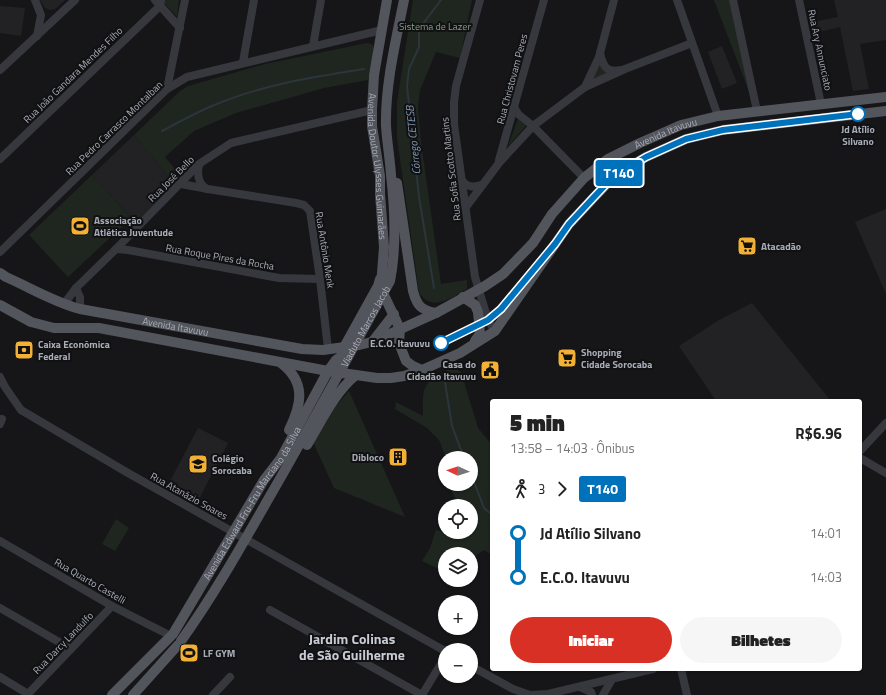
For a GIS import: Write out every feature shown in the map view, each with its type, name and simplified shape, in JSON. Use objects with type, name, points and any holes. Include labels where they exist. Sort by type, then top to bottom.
[{"type":"main road","name":"Avenida Doutor Ulysses Guimarães","points":[[387,0],[374,75],[372,126],[380,176],[384,247],[381,286],[400,329]]},
{"type":"main road","name":"Avenida Doutor Ulysses Guimarães","points":[[392,177],[386,126],[388,90],[404,0]]},
{"type":"main road","name":"Avenida Itavuvu","points":[[0,273],[64,304],[80,309],[302,349],[328,349],[358,345],[372,342],[436,313],[503,274],[533,243],[552,214],[584,178],[608,159],[640,143],[681,125],[718,116],[886,97]]},
{"type":"main road","points":[[808,120],[819,114],[821,104]]},
{"type":"main road","name":"Avenida Itavuvu","points":[[0,305],[31,322],[48,327],[99,328],[328,371],[377,378],[404,376],[422,370],[460,353],[495,331],[569,224],[614,176],[646,157],[686,139],[729,129],[886,111]]},
{"type":"main road","points":[[718,116],[722,124],[729,129]]},
{"type":"main road","name":"Avenida Doutor Ulysses Guimarães","points":[[386,126],[400,197],[413,291],[416,302],[424,310],[436,313]]},
{"type":"main road","name":"Viaduto Marcos Jacob","points":[[286,460],[288,449],[378,286],[387,255],[388,228],[380,176]]},
{"type":"main road","name":"Viaduto Marcos Jacob","points":[[286,460],[390,281],[394,260],[395,231],[392,177]]},
{"type":"main road","points":[[463,297],[475,305],[480,324],[480,334],[470,346]]},
{"type":"main road","points":[[372,342],[394,314]]},
{"type":"main road","points":[[399,343],[403,335],[416,322]]},
{"type":"main road","points":[[400,329],[399,343],[406,361],[422,370]]},
{"type":"main road","name":"Avenida Itavuvu","points":[[328,371],[336,360],[347,351],[358,345]]},
{"type":"main road","points":[[264,480],[294,419],[299,402],[299,388],[296,378],[290,370],[281,363]]},
{"type":"main road","name":"Avenida Edward Fru-Fru Marciano da Silva","points":[[133,695],[180,643],[197,619],[246,539],[280,479],[286,460],[328,371]]},
{"type":"main road","points":[[280,479],[287,473],[306,446],[337,397],[350,380],[356,375]]},
{"type":"main road","name":"Avenida Edward Fru-Fru Marciano da Silva","points":[[112,695],[172,635],[264,480],[286,460]]},
{"type":"main road","points":[[172,635],[170,640],[172,644],[175,645],[180,643]]},
{"type":"street","points":[[35,0],[41,15],[37,36]]},
{"type":"street","points":[[0,70],[75,0]]},
{"type":"street","points":[[167,89],[185,0]]},
{"type":"street","points":[[243,62],[254,0]]},
{"type":"street","points":[[313,46],[321,0]]},
{"type":"street","name":"Rua Sofia Scotto Martins","points":[[478,289],[475,277],[454,124],[454,102],[456,86],[480,0]]},
{"type":"street","name":"Rua Christovam Peres","points":[[499,163],[544,0]]},
{"type":"street","points":[[585,87],[600,53],[614,0]]},
{"type":"street","points":[[677,0],[718,116]]},
{"type":"street","points":[[733,0],[757,112]]},
{"type":"street","name":"Rua Ary Annunciato","points":[[799,0],[821,104]]},
{"type":"street","points":[[159,2],[180,28]]},
{"type":"street","name":"Rua João Gandara Mendes Filho","points":[[0,159],[159,2]]},
{"type":"street","points":[[41,15],[48,19],[54,20]]},
{"type":"street","name":"Rua Pedro Carrasco Montalban","points":[[0,252],[167,89],[186,77],[243,62],[382,30]]},
{"type":"street","points":[[466,207],[499,163],[533,126],[585,87],[625,69],[692,44]]},
{"type":"street","points":[[600,53],[602,63],[609,70],[615,71],[625,69]]},
{"type":"street","points":[[514,107],[518,114],[533,126],[584,178]]},
{"type":"street","name":"Rua José Bello","points":[[64,304],[76,288],[181,184],[199,164],[231,143],[372,110]]},
{"type":"street","points":[[199,164],[197,173],[204,187],[208,189]]},
{"type":"street","points":[[462,180],[464,184],[469,187],[482,185]]},
{"type":"street","name":"Rua Antônio Menk","points":[[181,184],[304,205],[310,211],[328,349]]},
{"type":"street","name":"Rua Roque Pires da Rocha","points":[[116,249],[279,278],[320,279]]},
{"type":"street","points":[[76,288],[80,297],[80,309]]},
{"type":"street","points":[[478,289],[488,320],[495,331]]},
{"type":"street","name":"Rua Atanázio Soares","points":[[0,377],[21,410],[128,473],[438,647]]},
{"type":"street","points":[[862,449],[886,423]]},
{"type":"street","points":[[862,459],[886,474]]},
{"type":"street","name":"Rua Quarto Castelli","points":[[0,540],[112,606],[172,635]]},
{"type":"street","name":"Rua Darcy Landulfo","points":[[28,694],[112,606]]},
{"type":"street","points":[[0,608],[71,649]]},
{"type":"street","points":[[270,610],[422,695],[438,669]]},
{"type":"street","points":[[478,670],[513,689],[530,695],[548,694],[580,688],[612,678],[644,671]]},
{"type":"street","points":[[682,671],[687,695]]},
{"type":"street","points":[[0,677],[28,694]]},
{"type":"street","points":[[213,695],[230,677]]},
{"type":"street","points":[[603,695],[612,678]]},
{"type":"street","points":[[580,688],[590,692],[592,695]]},
{"type":"shaded area","points":[[40,0],[65,0],[55,9],[50,10],[45,8]]},
{"type":"shaded area","points":[[834,0],[886,0],[886,40],[860,44],[869,89],[853,91],[840,27],[815,33],[813,22],[838,17]]},
{"type":"shaded area","points":[[0,6],[25,8],[21,36],[0,33]]},
{"type":"shaded area","points":[[722,46],[737,83],[722,89],[708,52]]},
{"type":"shaded area","points":[[134,135],[174,184],[136,223],[92,175]]},
{"type":"shaded area","points":[[886,209],[886,294],[855,222]]},
{"type":"shaded area","points":[[752,303],[829,399],[715,399],[679,346],[719,320]]},
{"type":"shaded area","name":"Colégio Sorocaba","points":[[198,428],[228,443],[198,501],[168,485]]},
{"type":"green space","points":[[164,0],[179,0],[177,17],[164,3]]},
{"type":"green space","name":"Sistema de Lazer","points":[[413,0],[472,0],[460,58],[436,52],[420,90],[418,107],[421,142],[441,284],[467,280],[467,289],[442,302],[435,303],[429,302],[419,292],[397,138],[397,102]]},
{"type":"green space","points":[[714,0],[730,0],[753,102]]},
{"type":"green space","points":[[367,43],[372,44],[374,49],[368,80],[324,88],[236,113],[194,131],[165,157],[182,177],[174,184],[134,135],[180,91],[188,86],[265,64]]},
{"type":"green space","points":[[600,64],[610,73],[590,82]]},
{"type":"green space","points":[[518,119],[526,126],[508,146]]},
{"type":"green space","name":"Associação Atlética Juventude","points":[[92,175],[131,218],[68,277],[29,235]]},
{"type":"green space","points":[[453,367],[461,372],[478,428],[490,443],[490,554],[484,550],[478,554],[478,547],[438,547],[438,569],[422,561],[430,548],[436,530],[438,531],[438,539],[478,539],[478,499],[456,499],[451,491],[478,491],[478,451],[443,451],[439,440],[427,428],[395,409],[396,402],[423,416],[424,390],[430,381]]},
{"type":"green space","points":[[349,391],[405,517],[334,488],[313,442],[336,406]]},
{"type":"green space","points":[[116,519],[129,528],[115,551],[102,544]]},
{"type":"waterway","name":"Córrego CETESB","points":[[434,288],[419,197],[407,86],[409,69],[419,47],[419,29],[441,0]]},
{"type":"waterway","points":[[162,131],[206,109],[249,92],[306,79],[364,69]]},
{"type":"waterway","name":"Córrego CETESB","points":[[444,376],[452,426],[461,451]]},
{"type":"waterway","name":"Córrego CETESB","points":[[478,491],[484,508],[490,513]]},
{"type":"bus line","name":"T140","points":[[441,343],[488,320],[501,309],[555,244],[569,224],[614,176],[646,157],[686,139],[723,130],[858,114]]},
{"type":"place","name":"Jd Atílio Silvano","points":[[858,114]]},
{"type":"place","name":"Associação Atlética Juventude","points":[[80,226]]},
{"type":"place","name":"Atacadão","points":[[747,246]]},
{"type":"place","name":"E.C.O. Itavuvu","points":[[441,343]]},
{"type":"place","name":"Caixa Econômica Federal","points":[[24,350]]},
{"type":"place","name":"Shopping Cidade Sorocaba","points":[[567,358]]},
{"type":"place","name":"Casa do Cidadão Itavuvu","points":[[490,370]]},
{"type":"place","name":"Dibloco","points":[[398,457]]},
{"type":"place","name":"Colégio Sorocaba","points":[[198,464]]},
{"type":"place","name":"LF GYM","points":[[189,653]]},
{"type":"district","name":"Jardim Colinas de São Guilherme","points":[[352,646]]}]
